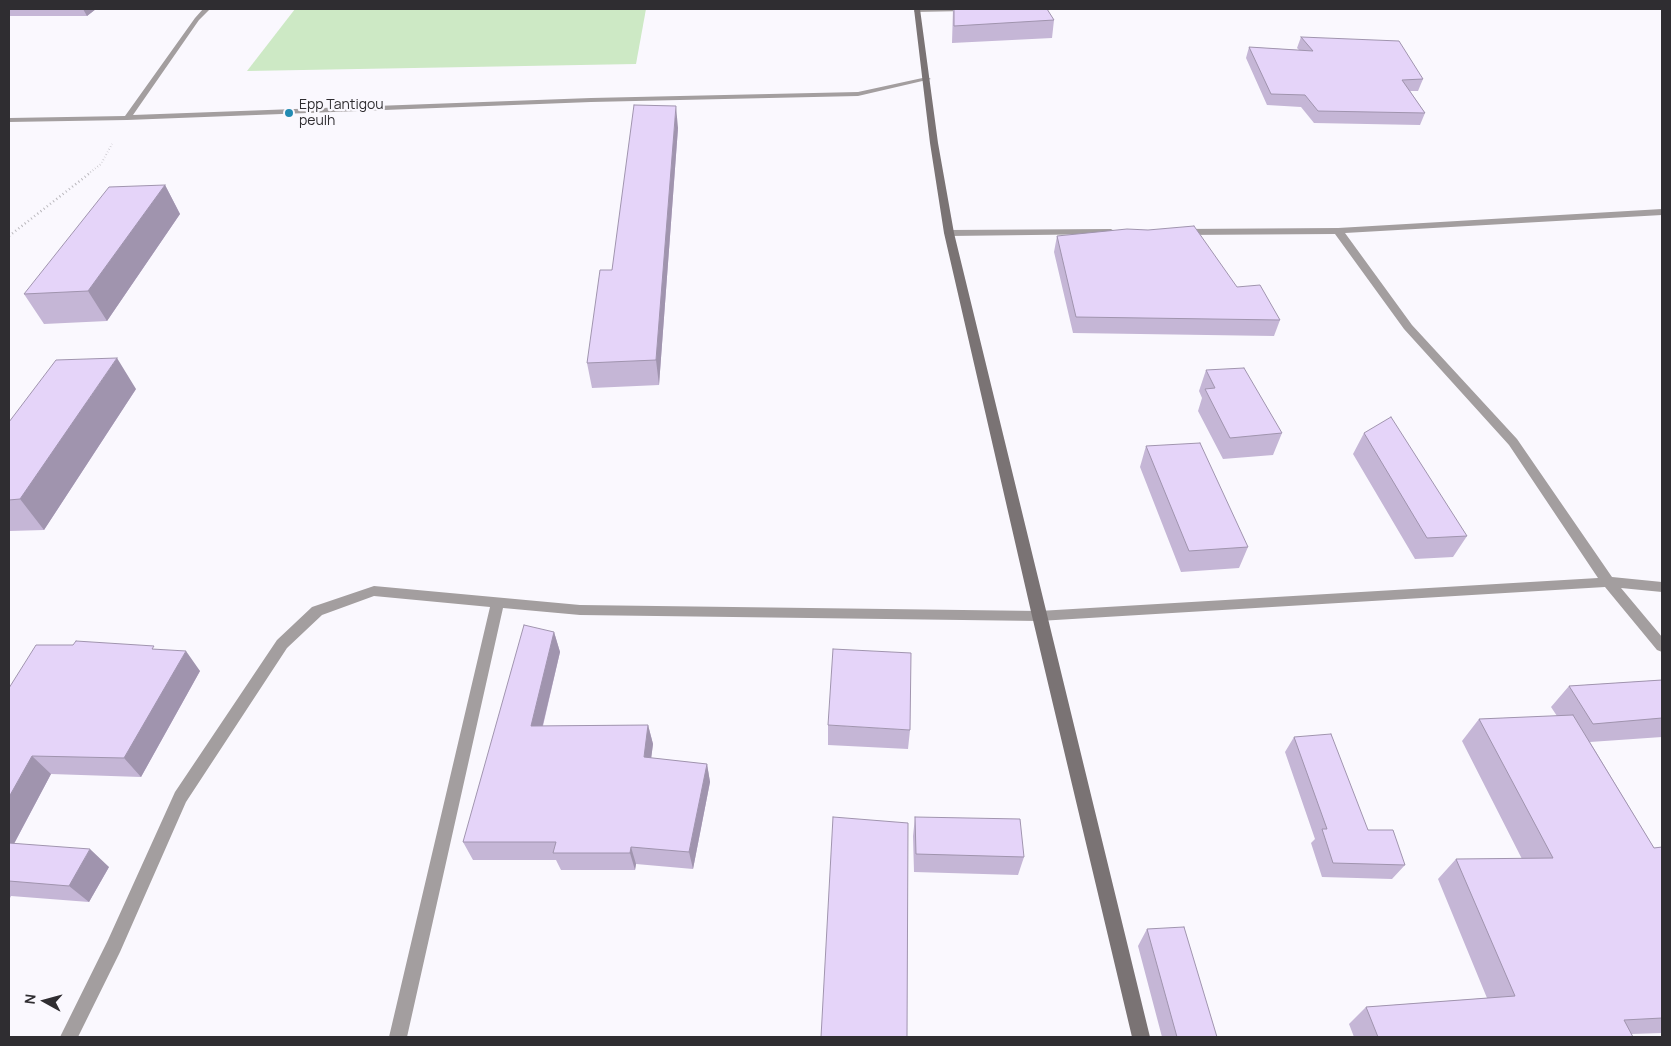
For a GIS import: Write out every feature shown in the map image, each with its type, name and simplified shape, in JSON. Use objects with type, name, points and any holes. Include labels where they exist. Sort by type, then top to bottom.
[{"type":"main road","points":[[917,10],[934,143],[949,233],[1141,1037]]},
{"type":"street","points":[[127,118],[197,19],[207,9]]},
{"type":"street","points":[[917,10],[967,9]]},
{"type":"street","points":[[9,120],[127,118],[591,100],[858,94],[927,79]]},
{"type":"street","points":[[1169,232],[1338,231],[1662,212]]},
{"type":"street","points":[[1338,231],[1408,327],[1513,442],[1608,582],[1662,646]]},
{"type":"street","points":[[949,233],[1119,232]]},
{"type":"street","points":[[69,1037],[114,946],[180,796],[282,644],[318,611],[374,590],[580,610],[1039,616],[1608,582],[1662,587]]},
{"type":"street","points":[[398,1037],[498,602]]},
{"type":"path","points":[[9,236],[101,164],[127,118]]},
{"type":"green space","points":[[295,9],[646,9],[636,64],[247,71]]},
{"type":"building","points":[[954,9],[1047,9],[1054,20],[954,26]]},
{"type":"building","points":[[1301,37],[1399,41],[1423,79],[1402,80],[1425,113],[1318,111],[1305,95],[1271,94],[1249,47],[1313,51]]},
{"type":"building","points":[[634,105],[676,106],[656,360],[587,363],[600,270],[612,270]]},
{"type":"building","points":[[165,185],[88,291],[24,294],[109,187]]},
{"type":"building","points":[[1194,226],[1237,287],[1260,285],[1280,320],[1076,317],[1057,236],[1127,229],[1148,230]]},
{"type":"building","points":[[117,358],[20,499],[9,500],[9,422],[56,360]]},
{"type":"building","points":[[1244,368],[1282,433],[1230,438],[1205,389],[1215,388],[1206,370]]},
{"type":"building","points":[[1391,417],[1467,536],[1427,538],[1364,433]]},
{"type":"building","points":[[1200,443],[1248,547],[1189,551],[1146,446]]},
{"type":"building","points":[[524,625],[554,632],[531,726],[648,725],[644,757],[707,764],[689,852],[631,847],[630,853],[553,853],[556,842],[463,842]]},
{"type":"building","points":[[76,641],[154,646],[152,649],[186,651],[124,758],[32,756],[9,797],[9,688],[36,645],[73,645]]},
{"type":"building","points":[[833,649],[911,653],[910,730],[828,725]]},
{"type":"building","points":[[1662,680],[1662,718],[1593,724],[1569,686]]},
{"type":"building","points":[[1573,715],[1654,848],[1662,847],[1662,1018],[1624,1020],[1633,1037],[1378,1037],[1366,1007],[1515,996],[1456,859],[1553,858],[1479,719]]},
{"type":"building","points":[[1331,734],[1368,830],[1393,830],[1405,865],[1333,863],[1322,829],[1327,829],[1294,737]]},
{"type":"building","points":[[833,817],[908,823],[907,1037],[821,1037]]},
{"type":"building","points":[[915,817],[1020,819],[1024,857],[916,854]]},
{"type":"building","points":[[9,843],[90,849],[69,886],[9,881]]},
{"type":"building","points":[[1184,927],[1217,1037],[1177,1037],[1147,929]]},
{"type":"place","name":"Epp Tantigou peulh","points":[[289,113]]}]
